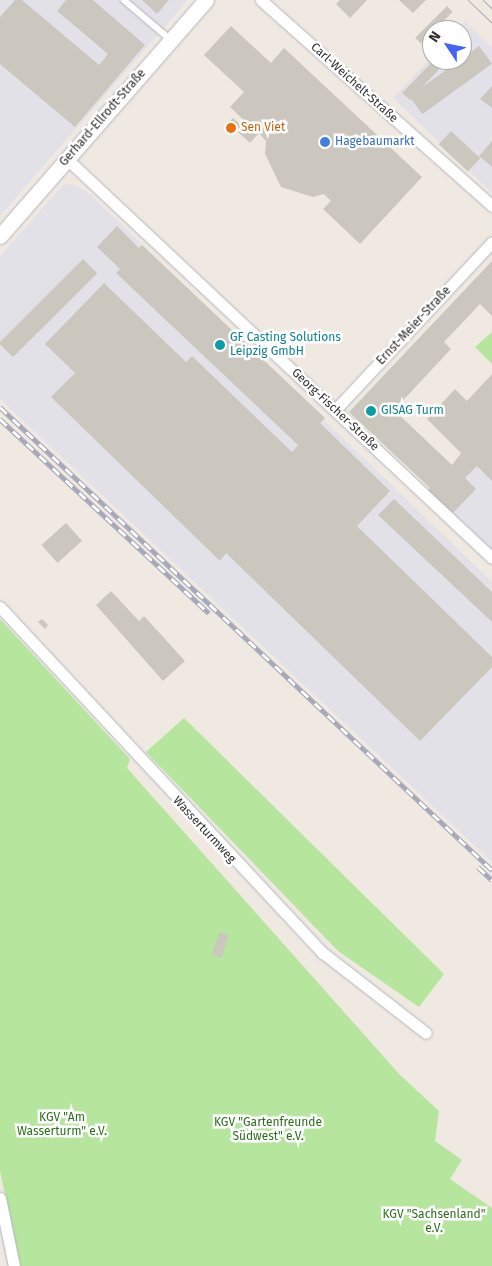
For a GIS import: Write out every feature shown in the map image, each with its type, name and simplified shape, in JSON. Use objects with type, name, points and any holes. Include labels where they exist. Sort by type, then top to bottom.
[{"type":"main road","name":"Gerhard-Ellrodt-Straße","points":[[0,236],[206,0]]},
{"type":"street","name":"Carl-Weichelt-Straße","points":[[261,0],[492,206]]},
{"type":"street","name":"Georg-Fischer-Straße","points":[[67,159],[492,558]]},
{"type":"street","name":"Ernst-Meier-Straße","points":[[335,410],[492,242]]},
{"type":"street","name":"Wasserturmweg","points":[[0,607],[323,953],[426,1033]]},
{"type":"street","points":[[0,1198],[14,1266]]},
{"type":"lane","points":[[124,0],[171,41]]},
{"type":"shaded area","points":[[0,0],[188,0],[0,216]]},
{"type":"shaded area","points":[[472,28],[492,48],[492,193],[393,98],[422,68],[422,70],[472,70]]},
{"type":"shaded area","points":[[64,184],[75,185],[90,194],[492,582],[492,862],[0,399],[0,256]]},
{"type":"shaded area","points":[[492,450],[492,554],[439,505]]},
{"type":"green space","points":[[492,332],[492,364],[475,347]]},
{"type":"green space","name":"KGV \"Gartenfreunde Südwest\" e.V.","points":[[0,619],[130,759],[127,768],[400,1075],[439,1111],[435,1141],[462,1160],[450,1179],[492,1208],[492,1266],[20,1266],[0,1171]]},
{"type":"green space","points":[[184,718],[444,974],[419,1007],[338,951],[146,752]]},
{"type":"building","points":[[15,0],[22,0],[99,65],[108,54],[57,11],[66,0],[93,0],[145,45],[75,127],[0,64],[0,17]]},
{"type":"building","points":[[142,0],[169,0],[157,14]]},
{"type":"building","points":[[340,0],[367,0],[350,18],[336,4]]},
{"type":"building","points":[[399,0],[426,0],[413,13]]},
{"type":"building","points":[[447,6],[453,12],[444,20],[433,20]]},
{"type":"building","name":"Hagebaumarkt","points":[[231,26],[271,63],[284,48],[422,177],[360,244],[323,209],[331,201],[324,194],[313,197],[281,187],[265,154],[266,141],[259,133],[250,143],[238,132],[246,122],[230,107],[244,92],[204,55]]},
{"type":"building","points":[[422,31],[421,43],[415,38]]},
{"type":"building","points":[[479,46],[492,64],[422,114],[409,97],[446,70],[472,70],[472,51]]},
{"type":"building","points":[[424,70],[438,70],[410,100],[402,93]]},
{"type":"building","points":[[492,86],[492,108],[480,99]]},
{"type":"building","points":[[233,118],[241,125],[233,134],[225,127]]},
{"type":"building","points":[[451,131],[480,158],[468,171],[439,144]]},
{"type":"building","points":[[492,141],[492,167],[479,156]]},
{"type":"building","points":[[117,226],[139,248],[142,245],[325,418],[320,423],[390,491],[357,526],[492,657],[492,667],[420,741],[226,553],[220,561],[51,397],[75,373],[45,344],[104,283],[186,362],[192,356],[292,452],[298,445],[116,273],[120,269],[97,247]]},
{"type":"building","points":[[83,259],[97,273],[13,357],[0,342]]},
{"type":"building","points":[[492,261],[492,316],[480,304],[444,342],[451,349],[394,410],[452,465],[461,453],[427,419],[455,389],[467,401],[492,374],[492,481],[477,466],[465,478],[476,489],[450,516],[426,492],[430,488],[349,412]]},
{"type":"building","points":[[394,499],[492,592],[492,622],[378,515]]},
{"type":"building","points":[[66,523],[82,541],[58,563],[41,545]]},
{"type":"building","points":[[111,591],[139,621],[144,616],[185,661],[163,681],[96,605]]},
{"type":"building","points":[[42,619],[48,625],[45,629],[38,622]]},
{"type":"building","points":[[219,932],[229,935],[222,958],[212,955]]},
{"type":"tram line","points":[[468,0],[492,23]]},
{"type":"tram line","points":[[483,0],[492,9]]},
{"type":"railway","points":[[0,407],[492,870]]},
{"type":"railway","points":[[0,419],[209,613]]},
{"type":"railway","points":[[478,867],[492,880]]},
{"type":"place","name":"Sen Viet","points":[[231,128]]},
{"type":"place","name":"Hagebaumarkt","points":[[325,142]]},
{"type":"place","name":"GF Casting Solutions Leipzig GmbH","points":[[220,345]]},
{"type":"place","name":"GISAG Turm","points":[[371,411]]},
{"type":"park label","name":"KGV \"Am Wasserturm\" e.V.","points":[[62,1125]]},
{"type":"park label","name":"KGV \"Sachsenland\" e.V.","points":[[434,1222]]}]
